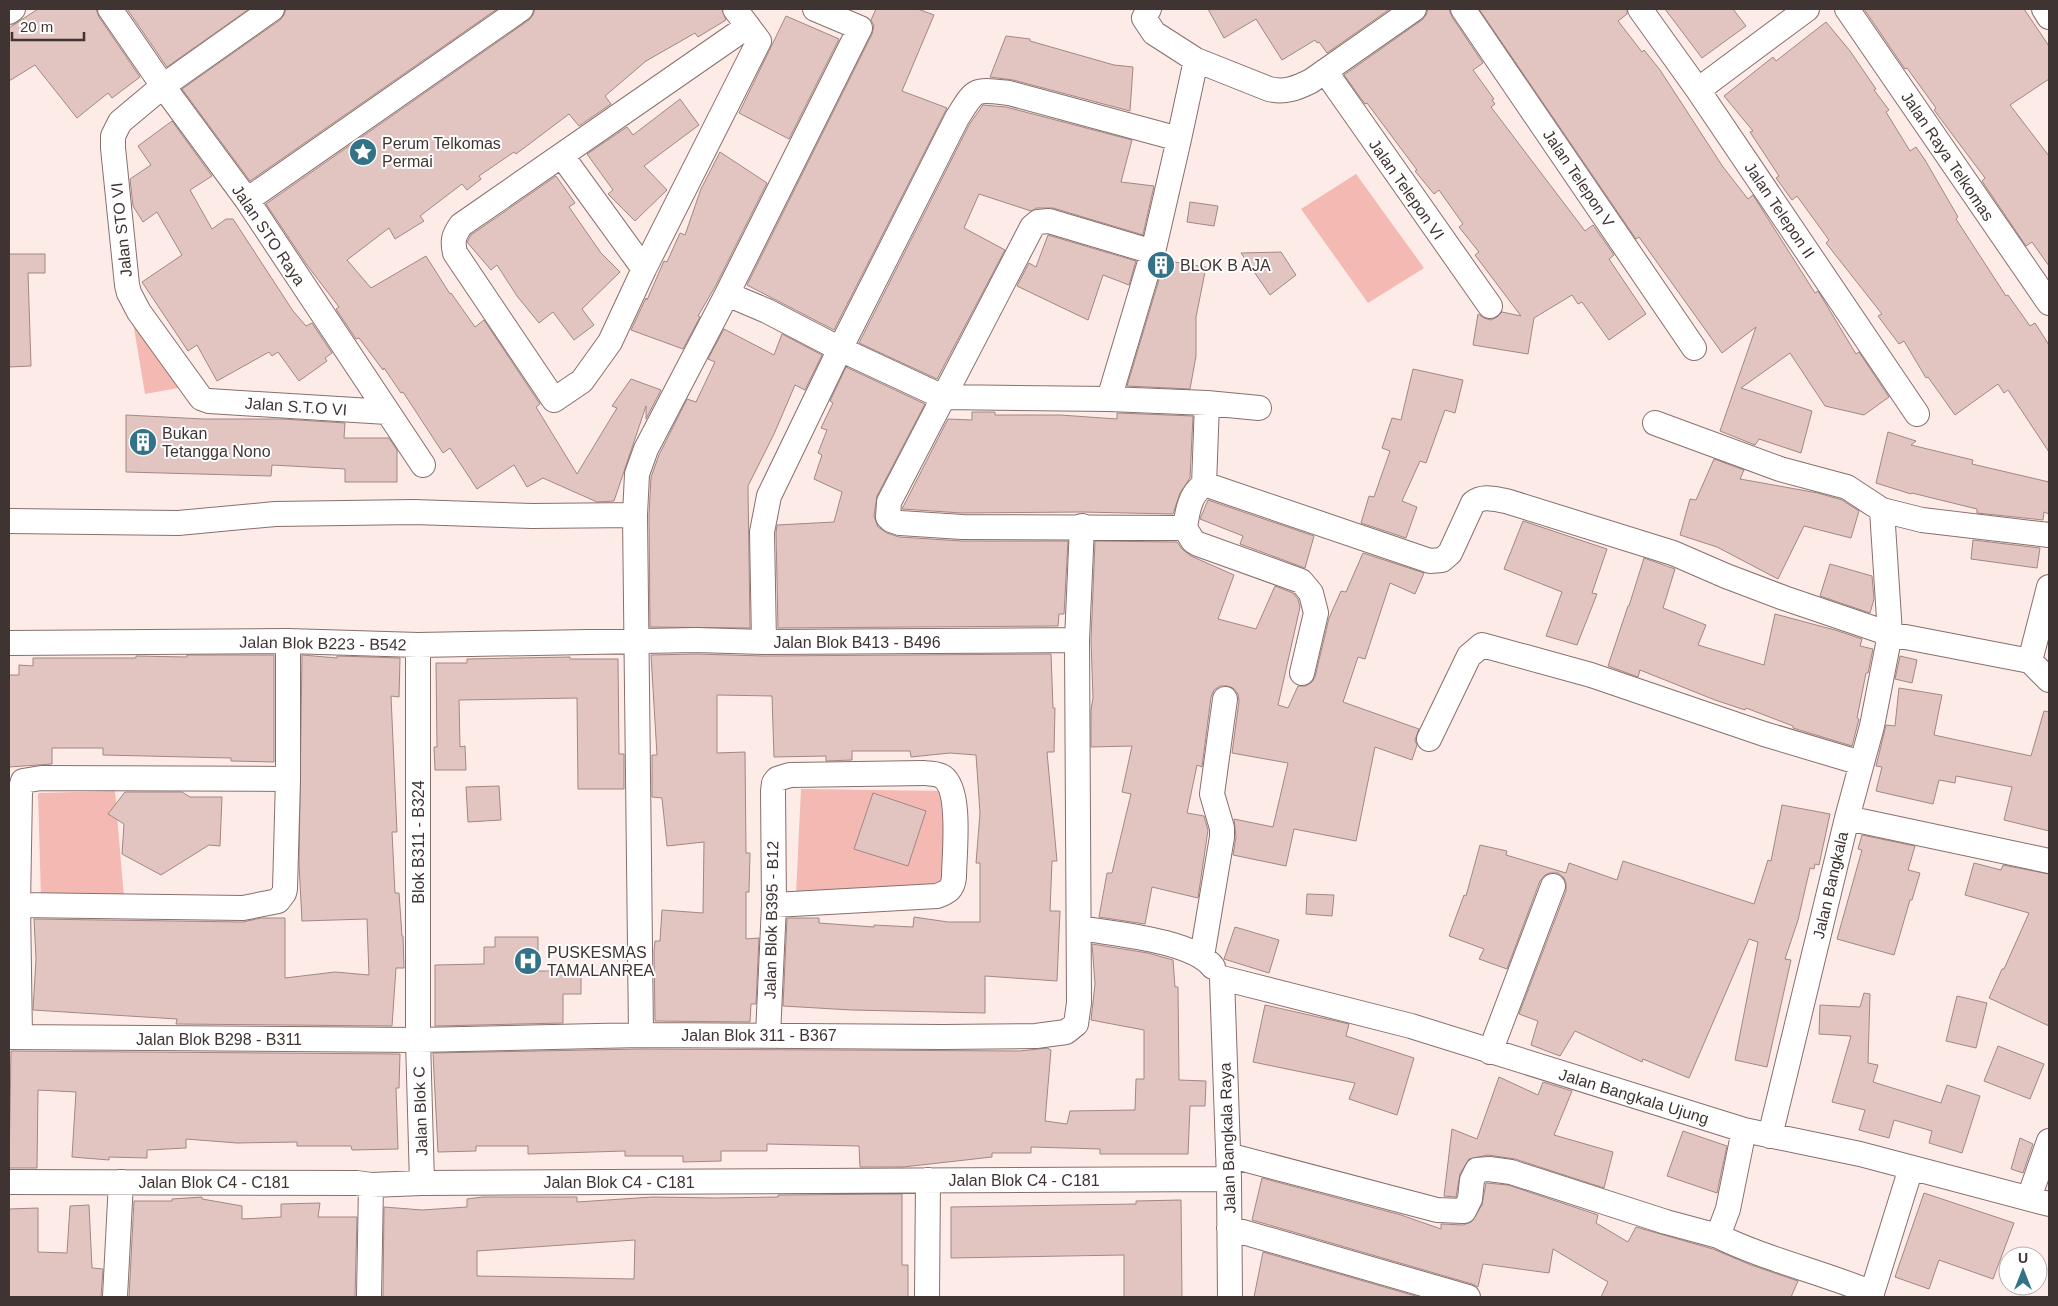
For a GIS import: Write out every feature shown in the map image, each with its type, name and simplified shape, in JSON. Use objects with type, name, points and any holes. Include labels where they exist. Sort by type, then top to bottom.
[{"type":"street","points":[[9,12],[13,9]]},
{"type":"street","name":"Jalan STO Raya","points":[[110,9],[163,86],[247,200],[386,412],[423,464]]},
{"type":"street","name":"Jalan STO VI","points":[[206,400],[198,396],[149,326],[137,307],[127,285],[113,136],[120,122],[163,86],[272,9]]},
{"type":"street","points":[[247,200],[521,9]]},
{"type":"street","points":[[641,1035],[635,484],[639,464],[659,422],[727,294],[860,28],[815,9]]},
{"type":"street","points":[[1147,14],[1154,33],[1196,60],[1269,90],[1280,92],[1295,89],[1325,71],[1414,9]]},
{"type":"street","name":"Jalan Telepon V","points":[[1464,9],[1694,348]]},
{"type":"street","name":"Jalan Telepon II","points":[[1640,9],[1698,90],[1917,414]]},
{"type":"street","points":[[1698,90],[1807,9]]},
{"type":"street","name":"Jalan Raya Telkomas","points":[[1847,9],[2049,304]]},
{"type":"street","points":[[2044,9],[2049,17]]},
{"type":"street","points":[[742,18],[759,41],[644,268],[610,342],[582,381],[554,400],[455,253],[454,234],[462,225],[562,156],[742,18]]},
{"type":"street","points":[[1109,399],[1153,252],[1196,60]]},
{"type":"street","name":"Jalan Telepon VI","points":[[1325,71],[1490,306]]},
{"type":"street","points":[[764,642],[762,532],[769,496],[840,349],[957,118],[972,94],[987,91],[1009,94],[1179,139]]},
{"type":"street","points":[[562,156],[644,268]]},
{"type":"street","points":[[1153,252],[1049,221],[1038,222],[1032,227],[890,502],[888,512],[891,520],[925,525],[962,527],[1082,526],[1185,528]]},
{"type":"street","points":[[727,294],[767,311],[840,349],[943,398],[1109,399],[1207,403],[1259,408]]},
{"type":"street","name":"Jalan S.T.O VI","points":[[206,400],[386,412]]},
{"type":"street","points":[[1204,485],[1207,403]]},
{"type":"street","points":[[1654,423],[1780,469],[1847,487],[1882,510],[1922,520],[2049,535]]},
{"type":"street","points":[[1302,673],[1316,613],[1312,593],[1301,581],[1193,541],[1185,528],[1195,491],[1204,485],[1216,487],[1430,561],[1442,560],[1450,553],[1473,503],[1485,498],[1506,501],[1674,553],[1726,576],[1784,598],[1890,634],[2030,661],[2049,680]]},
{"type":"street","name":"Jalan Bangkala","points":[[1770,1136],[1847,818],[1872,726],[1890,634],[1882,510]]},
{"type":"street","points":[[9,521],[178,523],[275,514],[414,512],[532,516],[635,515]]},
{"type":"street","points":[[1082,526],[1077,640],[1080,928],[1158,941],[1202,956],[1222,978]]},
{"type":"street","points":[[2030,661],[2049,587]]},
{"type":"street","name":"Jalan Blok B413 - B496","points":[[637,641],[1077,640]]},
{"type":"street","points":[[18,906],[243,908],[278,902],[285,889],[288,779],[288,641]]},
{"type":"street","name":"Jalan Blok B223 - B542","points":[[9,643],[288,641],[418,645],[637,641]]},
{"type":"street","name":"Blok B311 - B324","points":[[418,645],[418,1040]]},
{"type":"street","points":[[1430,739],[1468,656],[1482,645],[1591,675],[1764,734],[1862,763]]},
{"type":"street","points":[[1202,956],[1222,837],[1222,828],[1212,794],[1225,699]]},
{"type":"street","name":"Jalan Blok B395 - B12","points":[[768,1035],[774,906],[772,806],[774,783],[777,779],[798,775],[937,774],[944,778],[950,786],[955,799],[953,885],[947,893],[937,896],[774,906]]},
{"type":"street","points":[[14,1037],[20,791],[23,781],[42,778],[288,779]]},
{"type":"street","points":[[1847,818],[2049,860]]},
{"type":"street","points":[[1490,1052],[1553,886]]},
{"type":"street","name":"Jalan Blok 311 - B367","points":[[418,1040],[641,1035],[943,1037],[1044,1035],[1066,1032],[1073,1028],[1077,1018],[1080,928]]},
{"type":"street","name":"Jalan Bangkala Ujung","points":[[1222,978],[1410,1026],[1744,1130],[1860,1154],[2039,1201]]},
{"type":"street","name":"Jalan Bangkala Raya","points":[[1222,978],[1228,1155],[1230,1297]]},
{"type":"street","name":"Jalan Blok B298 - B311","points":[[14,1037],[418,1040]]},
{"type":"street","name":"Jalan Blok C","points":[[418,1040],[422,1183]]},
{"type":"street","points":[[1718,1236],[1728,1209],[1744,1130]]},
{"type":"street","points":[[2039,1201],[2049,1141]]},
{"type":"street","points":[[1228,1155],[1437,1210],[1452,1212],[1464,1211],[1470,1199],[1472,1180],[1476,1170],[1489,1169],[1511,1172],[1657,1219],[1718,1236],[1872,1295],[1911,1168]]},
{"type":"street","name":"Jalan Blok C4 - C181","points":[[9,1182],[357,1183],[371,1185],[422,1183],[1228,1179]]},
{"type":"street","points":[[927,1297],[928,1180]]},
{"type":"street","points":[[115,1297],[121,1182]]},
{"type":"street","points":[[369,1297],[371,1185]]},
{"type":"street","points":[[1229,1228],[1468,1297]]},
{"type":"shaded area","points":[[1356,174],[1424,268],[1368,303],[1301,209]]},
{"type":"shaded area","points":[[132,316],[178,388],[145,394]]},
{"type":"shaded area","points":[[801,789],[945,791],[943,889],[796,894]]},
{"type":"shaded area","points":[[115,791],[124,898],[41,898],[38,793]]},
{"type":"building","points":[[38,9],[96,9],[99,17],[140,77],[112,98],[108,93],[77,118],[35,65],[9,81],[9,28]]},
{"type":"building","points":[[127,9],[249,9],[167,67]]},
{"type":"building","points":[[286,9],[497,9],[250,181],[182,89],[280,20]]},
{"type":"building","points":[[535,9],[722,9],[726,20],[698,37],[695,33],[646,61],[605,96],[611,104],[579,126],[569,114],[516,154],[514,152],[479,176],[481,179],[467,190],[462,184],[420,216],[424,221],[395,239],[389,228],[347,260],[371,288],[426,256],[450,294],[475,327],[484,320],[540,404],[536,407],[577,474],[617,408],[612,406],[631,379],[661,390],[646,419],[646,406],[614,501],[597,502],[543,478],[527,487],[514,465],[477,489],[450,448],[443,453],[403,392],[401,393],[384,368],[383,370],[359,338],[356,339],[336,309],[339,307],[307,265],[266,204],[529,20]]},
{"type":"building","points":[[876,9],[918,9],[934,15],[902,91],[947,108],[834,330],[747,285],[872,34],[874,26],[871,20]]},
{"type":"building","points":[[1208,9],[1390,9],[1327,53],[1319,42],[1317,43],[1315,40],[1282,60],[1256,19],[1224,38]]},
{"type":"building","points":[[1428,9],[1449,9],[1452,17],[1483,63],[1473,70],[1494,99],[1492,100],[1495,104],[1491,107],[1585,231],[1593,225],[1614,255],[1609,259],[1646,314],[1609,340],[1582,302],[1578,304],[1572,295],[1534,318],[1528,354],[1473,345],[1478,314],[1491,320],[1502,312],[1521,316],[1475,255],[1479,252],[1459,227],[1463,224],[1439,190],[1434,194],[1415,171],[1417,170],[1344,75],[1422,20]]},
{"type":"building","points":[[1479,9],[1627,9],[1627,14],[1618,21],[1642,52],[1644,50],[1660,70],[1723,167],[1748,199],[1753,195],[1815,293],[1818,291],[1856,354],[1859,352],[1889,397],[1864,415],[1825,406],[1790,353],[1741,388],[1812,411],[1801,453],[1759,439],[1755,445],[1720,431],[1756,327],[1722,353],[1639,237],[1636,239]]},
{"type":"building","points":[[1665,9],[1733,9],[1746,26],[1702,58]]},
{"type":"building","points":[[1864,9],[2024,9],[2049,46],[2049,79],[2010,105],[2049,156],[2049,266],[2032,242],[2026,246],[1982,181],[1985,178],[1934,110],[1936,108],[1907,68],[1905,69]]},
{"type":"building","points":[[786,16],[839,39],[789,139],[739,113]]},
{"type":"building","points":[[1826,22],[1850,51],[1876,89],[1874,90],[1889,110],[1886,112],[1910,151],[1916,147],[1925,160],[1958,217],[1956,219],[2006,296],[2008,295],[2030,326],[2035,323],[2049,345],[2049,452],[2008,390],[2004,393],[1998,384],[1955,415],[1928,377],[1926,378],[1904,341],[1899,344],[1878,316],[1882,314],[1826,243],[1829,240],[1797,196],[1792,200],[1776,178],[1779,176],[1750,132],[1753,131],[1724,96],[1773,57],[1776,61]]},
{"type":"building","points":[[1006,36],[1030,39],[1030,41],[1114,65],[1133,67],[1130,111],[1013,80],[990,77]]},
{"type":"building","points":[[680,99],[699,125],[644,166],[667,190],[635,221],[608,194],[613,190],[587,154],[627,127],[633,135]]},
{"type":"building","points":[[983,105],[1006,107],[1132,140],[1121,182],[1154,186],[1143,235],[1053,208],[1037,208],[1031,211],[979,194],[964,228],[1005,250],[937,379],[859,343],[969,125]]},
{"type":"building","points":[[172,121],[212,176],[190,190],[212,229],[226,219],[233,219],[293,311],[306,326],[312,323],[332,353],[325,358],[327,361],[299,381],[278,352],[272,356],[269,352],[217,381],[197,345],[188,351],[142,282],[182,255],[157,212],[143,222],[133,206],[130,179],[151,165],[138,146]]},
{"type":"building","points":[[720,152],[767,183],[716,285],[698,316],[700,317],[683,349],[631,330],[664,261],[667,262],[680,233],[685,235],[701,189]]},
{"type":"building","points":[[556,176],[575,203],[569,207],[601,253],[620,272],[582,309],[594,325],[574,340],[553,312],[539,323],[517,296],[497,265],[491,270],[467,242],[471,235]]},
{"type":"building","points":[[1190,202],[1218,206],[1214,226],[1187,222]]},
{"type":"building","points":[[1048,235],[1136,261],[1129,285],[1103,275],[1088,320],[1017,286],[1029,263],[1036,267]]},
{"type":"building","points":[[1281,252],[1296,275],[1270,295],[1241,253]]},
{"type":"building","points":[[9,254],[45,254],[45,273],[28,273],[31,366],[9,367]]},
{"type":"building","points":[[1166,256],[1169,256],[1168,261],[1206,267],[1196,317],[1196,356],[1190,389],[1127,386]]},
{"type":"building","points":[[724,329],[774,355],[782,334],[822,355],[805,390],[795,385],[774,434],[748,486],[750,628],[650,627],[649,515],[651,477],[659,455],[687,399],[696,402],[715,362],[708,359]]},
{"type":"building","points":[[846,367],[925,404],[877,496],[874,516],[878,527],[887,533],[899,537],[962,541],[1068,541],[1064,614],[1059,614],[1058,626],[778,628],[777,525],[834,522],[842,492],[814,479],[822,455],[818,453],[827,430],[821,428],[833,403],[830,401]]},
{"type":"building","points":[[1413,369],[1463,380],[1455,413],[1445,410],[1426,463],[1420,461],[1402,501],[1417,507],[1406,538],[1361,523],[1369,496],[1374,497],[1390,451],[1382,448],[1392,418],[1401,420]]},
{"type":"building","points":[[972,412],[995,412],[995,415],[1060,415],[1117,419],[1117,413],[1193,416],[1190,478],[1180,493],[1173,514],[1082,512],[962,513],[902,509],[948,419],[972,420]]},
{"type":"building","points":[[126,415],[203,419],[282,419],[345,423],[344,438],[389,438],[397,450],[397,482],[345,482],[345,469],[272,465],[271,476],[126,472]]},
{"type":"building","points":[[1888,432],[1916,441],[1911,445],[1973,460],[1972,464],[2049,482],[2049,514],[2044,512],[2043,520],[1977,513],[1977,509],[1911,494],[1876,483]]},
{"type":"building","points":[[1714,459],[1744,470],[1740,479],[1818,493],[1842,500],[1859,511],[1851,538],[1804,526],[1778,579],[1717,547],[1680,535],[1690,499],[1696,500]]},
{"type":"building","points":[[1208,500],[1314,536],[1305,568],[1240,544],[1243,536],[1200,519]]},
{"type":"building","points":[[1523,521],[1607,549],[1592,593],[1597,594],[1577,645],[1546,636],[1562,592],[1504,569]]},
{"type":"building","points":[[1973,540],[2040,548],[2037,568],[1971,559]]},
{"type":"building","points":[[1095,541],[1177,542],[1191,556],[1234,575],[1218,619],[1256,629],[1275,586],[1293,593],[1298,599],[1300,607],[1278,705],[1288,708],[1298,686],[1306,686],[1315,677],[1329,618],[1341,591],[1346,592],[1363,553],[1424,573],[1415,594],[1390,583],[1365,659],[1358,657],[1343,702],[1419,729],[1415,740],[1417,745],[1412,760],[1375,747],[1356,841],[1294,829],[1286,866],[1233,855],[1236,837],[1234,819],[1273,827],[1288,763],[1232,753],[1239,701],[1238,694],[1233,688],[1220,686],[1214,690],[1211,697],[1202,767],[1197,765],[1187,813],[1204,816],[1208,830],[1198,898],[1152,887],[1145,924],[1099,917],[1107,873],[1112,873],[1131,794],[1122,792],[1132,746],[1091,747],[1091,710],[1093,698],[1091,640]]},
{"type":"building","points":[[1644,558],[1675,569],[1663,608],[1706,625],[1698,645],[1764,665],[1775,614],[1862,639],[1860,646],[1873,649],[1868,673],[1866,673],[1857,718],[1859,719],[1852,746],[1793,728],[1793,726],[1746,708],[1745,710],[1715,700],[1640,670],[1638,677],[1608,666]]},
{"type":"building","points":[[1830,564],[1872,576],[1874,599],[1870,613],[1820,596]]},
{"type":"building","points":[[1051,654],[1053,708],[1055,708],[1054,752],[1047,752],[1057,861],[1052,861],[1050,911],[1060,911],[1057,981],[985,976],[985,1013],[852,1010],[783,1006],[787,918],[819,918],[819,923],[874,927],[874,925],[913,927],[914,917],[948,922],[980,922],[980,863],[976,863],[980,813],[976,755],[950,753],[911,757],[910,751],[852,751],[852,760],[826,761],[826,756],[774,757],[772,696],[717,695],[717,753],[745,752],[746,853],[750,853],[749,892],[746,892],[746,939],[759,938],[756,1004],[751,1004],[750,1022],[655,1021],[654,951],[655,941],[660,941],[662,910],[703,913],[704,842],[667,846],[662,798],[652,797],[652,755],[657,755],[651,655],[764,656]]},
{"type":"building","points":[[187,655],[274,655],[274,762],[231,761],[231,758],[103,755],[103,748],[52,748],[52,764],[9,767],[9,675],[19,675],[19,665],[33,666],[33,658],[136,658],[136,656],[187,657]]},
{"type":"building","points":[[302,655],[337,658],[337,656],[400,658],[399,697],[391,696],[397,832],[392,832],[395,893],[399,893],[404,968],[396,968],[392,1026],[176,1024],[177,1019],[33,1010],[36,959],[34,919],[243,922],[261,918],[285,918],[285,978],[335,972],[369,975],[367,919],[302,921],[299,863]]},
{"type":"building","points":[[1900,656],[1917,660],[1912,683],[1895,679]]},
{"type":"building","points":[[570,657],[570,659],[618,659],[619,754],[624,754],[624,789],[578,789],[577,698],[459,700],[460,747],[465,746],[466,770],[435,770],[434,747],[437,747],[436,663],[467,663],[467,659]]},
{"type":"building","points":[[1899,688],[1942,695],[1934,735],[2031,756],[2044,711],[2049,712],[2049,831],[2004,820],[2012,787],[1956,776],[1955,783],[1939,780],[1933,804],[1876,791],[1882,767],[1876,766],[1886,725],[1895,726]]},
{"type":"building","points":[[499,786],[501,820],[468,822],[466,787]]},
{"type":"building","points":[[125,792],[182,792],[190,797],[222,797],[220,846],[209,845],[161,875],[122,854],[124,824],[108,814]]},
{"type":"building","points":[[873,793],[926,811],[908,866],[854,849]]},
{"type":"building","points":[[1782,805],[1830,814],[1819,865],[1815,864],[1814,869],[1810,868],[1798,920],[1785,959],[1791,960],[1767,1067],[1735,1060],[1758,942],[1749,939],[1689,1078],[1643,1059],[1642,1062],[1575,1031],[1560,1056],[1531,1045],[1538,1021],[1519,1014],[1566,891],[1564,878],[1558,873],[1545,875],[1540,881],[1507,969],[1479,959],[1484,949],[1449,936],[1464,895],[1466,896],[1480,845],[1507,851],[1506,855],[1566,873],[1569,863],[1617,880],[1623,861],[1754,904],[1768,860],[1771,861]]},
{"type":"building","points":[[1862,835],[1915,846],[1908,870],[1920,873],[1894,955],[1837,939],[1862,850],[1858,849]]},
{"type":"building","points":[[1974,863],[2001,870],[2003,865],[2049,874],[2049,1026],[1989,998],[2029,913],[1965,895]]},
{"type":"building","points":[[1307,894],[1334,895],[1332,916],[1306,914]]},
{"type":"building","points":[[1235,927],[1279,940],[1269,973],[1224,959]]},
{"type":"building","points":[[495,937],[538,937],[538,971],[581,971],[581,994],[563,994],[563,1023],[435,1026],[435,965],[484,964],[484,947],[495,947]]},
{"type":"building","points":[[1092,944],[1148,953],[1173,960],[1175,987],[1178,987],[1179,1080],[1206,1081],[1205,1106],[1190,1106],[1188,1154],[1100,1154],[1100,1149],[1031,1147],[1031,1153],[992,1153],[992,1157],[903,1167],[860,1167],[859,1146],[767,1144],[767,1151],[721,1151],[721,1161],[683,1162],[683,1156],[625,1156],[625,1151],[528,1154],[528,1146],[476,1146],[476,1151],[438,1152],[433,1053],[641,1049],[1020,1051],[1047,1048],[1051,1050],[1045,1121],[1067,1124],[1070,1111],[1135,1110],[1136,1079],[1144,1079],[1144,1030],[1091,1020],[1095,984]]},
{"type":"building","points":[[1864,993],[1870,994],[1868,1063],[1878,1065],[1873,1082],[1941,1103],[1947,1085],[1980,1096],[1962,1153],[1929,1143],[1932,1131],[1894,1120],[1889,1138],[1859,1130],[1865,1110],[1832,1102],[1851,1036],[1819,1034],[1820,1005],[1860,1007]]},
{"type":"building","points":[[1957,996],[1987,1003],[1976,1048],[1946,1041]]},
{"type":"building","points":[[1265,1005],[1349,1024],[1346,1036],[1414,1058],[1397,1115],[1349,1099],[1355,1083],[1253,1062]]},
{"type":"building","points":[[1998,1046],[2044,1064],[2030,1099],[1984,1081]]},
{"type":"building","points":[[11,1051],[400,1054],[399,1088],[396,1088],[398,1149],[352,1150],[351,1146],[297,1146],[297,1142],[237,1143],[186,1139],[186,1148],[147,1150],[147,1158],[109,1157],[109,1160],[72,1157],[76,1092],[38,1090],[37,1168],[9,1168]]},
{"type":"building","points":[[1499,1077],[1538,1095],[1543,1082],[1572,1091],[1554,1135],[1613,1152],[1604,1188],[1515,1159],[1488,1155],[1469,1159],[1460,1174],[1456,1197],[1444,1196],[1452,1129],[1477,1139]]},
{"type":"building","points":[[1683,1131],[1727,1146],[1717,1193],[1667,1176]]},
{"type":"building","points":[[2020,1138],[2033,1144],[2023,1173],[2011,1169]]},
{"type":"building","points":[[1262,1178],[1401,1215],[1441,1229],[1441,1224],[1463,1225],[1471,1222],[1482,1205],[1486,1183],[1508,1185],[1598,1215],[1596,1223],[1628,1242],[1636,1227],[1713,1249],[1751,1265],[1798,1281],[1791,1297],[1601,1297],[1608,1282],[1553,1249],[1549,1273],[1483,1264],[1478,1287],[1252,1220]]},
{"type":"building","points":[[1924,1193],[2014,1223],[2005,1246],[1998,1246],[1998,1266],[1993,1279],[1939,1260],[1929,1289],[1895,1277]]},
{"type":"building","points":[[902,1194],[902,1265],[908,1265],[908,1297],[383,1297],[384,1207],[422,1210],[467,1207],[467,1199],[483,1197],[577,1197],[577,1202],[653,1197],[716,1198],[778,1197],[778,1195]],"holes":[[[635,1240],[634,1279],[477,1276],[477,1251]]]},
{"type":"building","points":[[202,1197],[202,1199],[242,1206],[242,1219],[281,1217],[281,1204],[320,1203],[318,1217],[357,1217],[355,1297],[129,1297],[134,1201],[172,1201],[172,1199]]},
{"type":"building","points":[[1181,1200],[1182,1297],[1124,1297],[1124,1255],[951,1258],[951,1207],[1136,1204],[1136,1201]]},
{"type":"building","points":[[89,1205],[92,1268],[103,1269],[101,1297],[9,1297],[9,1209],[38,1208],[38,1252],[67,1253],[70,1206]]},
{"type":"building","points":[[1263,1252],[1419,1297],[1254,1297]]},
{"type":"place","name":"Perum Telkomas Permai","points":[[363,152]]},
{"type":"place","name":"BLOK B AJA","points":[[1161,265]]},
{"type":"place","name":"Bukan Tetangga Nono","points":[[143,442]]},
{"type":"place","name":"PUSKESMAS TAMALANREA","points":[[528,961]]}]
